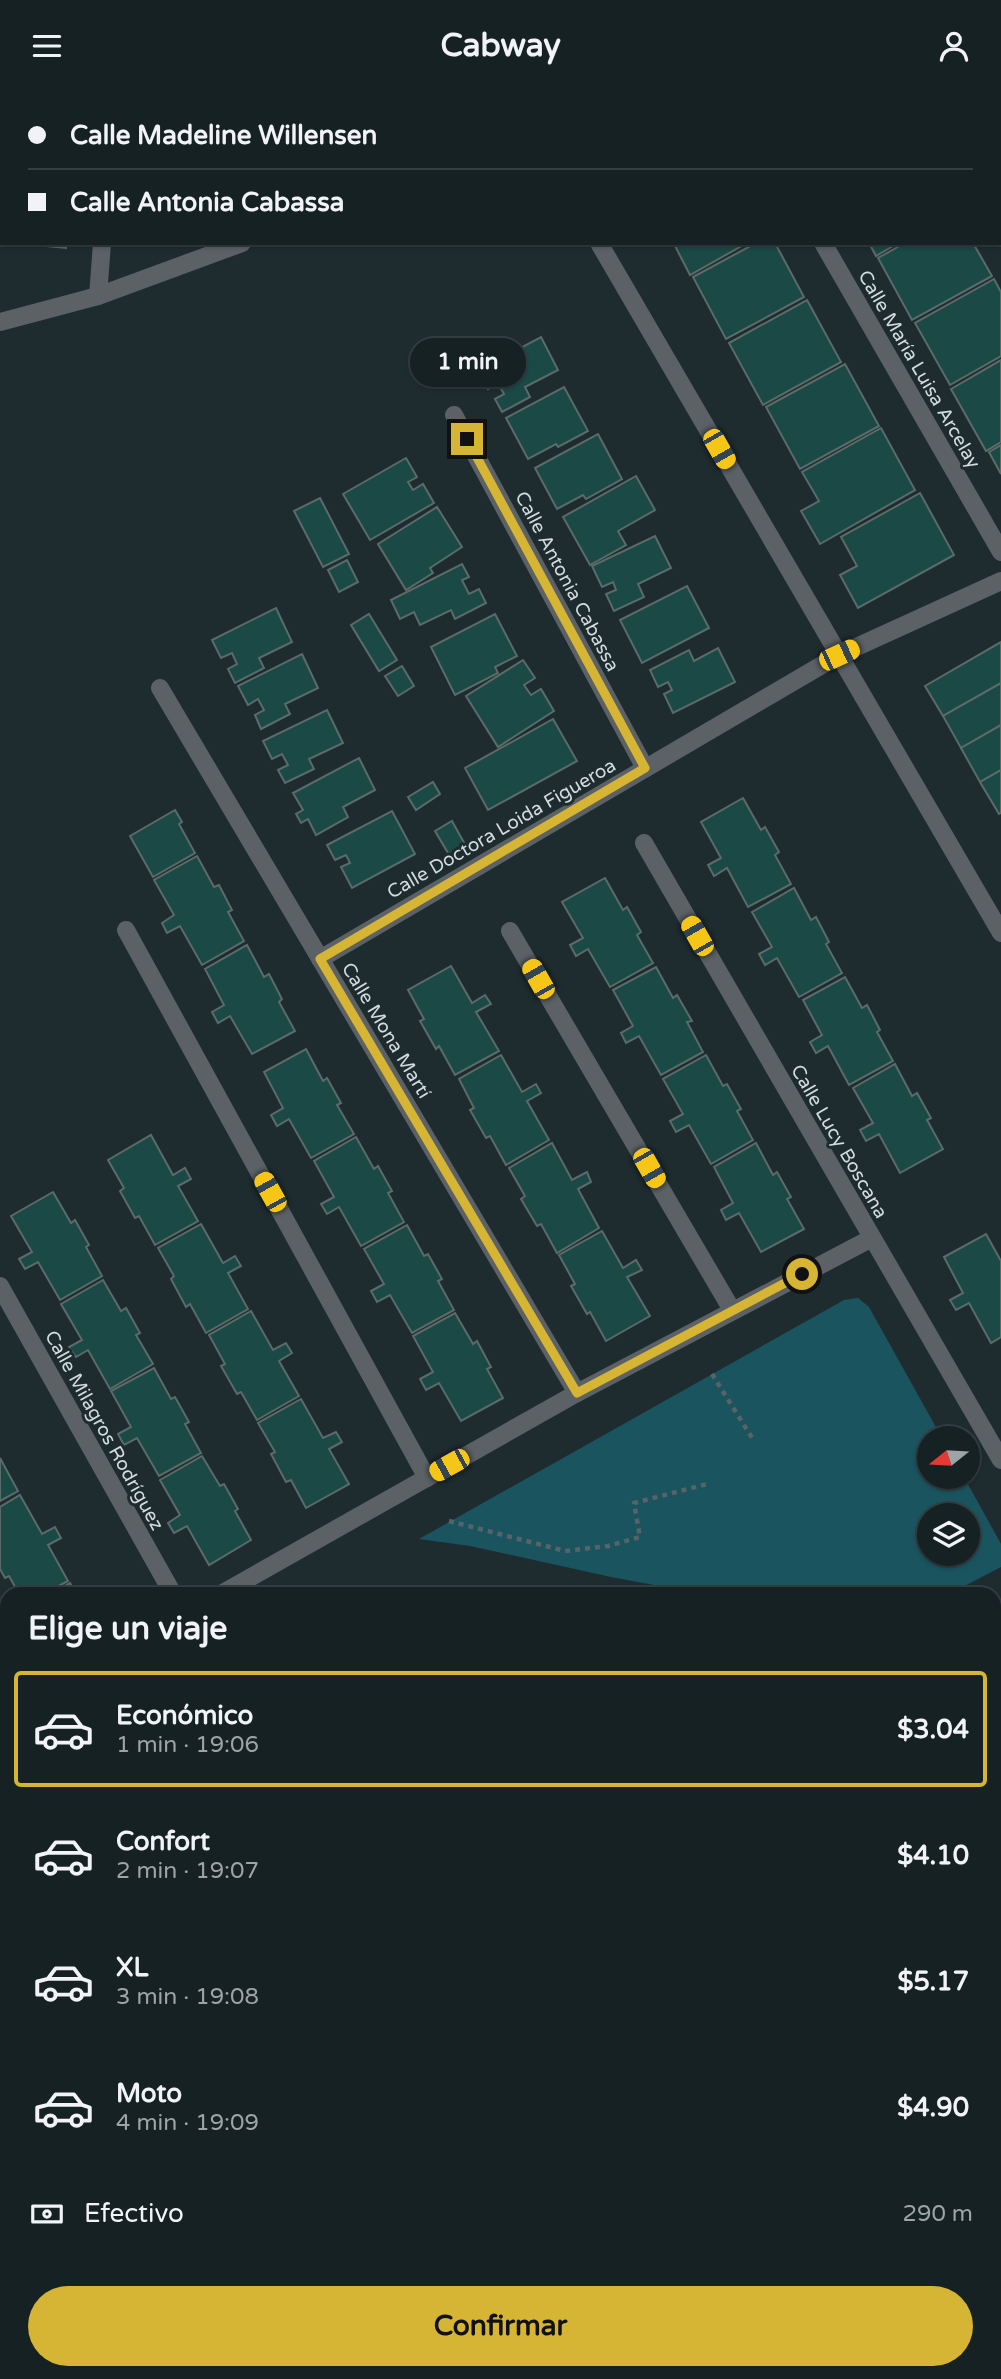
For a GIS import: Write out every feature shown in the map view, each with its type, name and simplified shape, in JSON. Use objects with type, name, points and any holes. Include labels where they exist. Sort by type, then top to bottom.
[{"type":"street","points":[[98,296],[102,245]]},
{"type":"street","points":[[0,322],[98,296],[237,245]]},
{"type":"street","points":[[600,245],[1001,933]]},
{"type":"street","name":"Calle María Luisa Arcelay","points":[[824,245],[1001,552]]},
{"type":"street","name":"Calle Antonia Cabassa","points":[[454,415],[645,768]]},
{"type":"street","name":"Calle Doctora Loida Figueroa","points":[[320,959],[839,655],[1001,580]]},
{"type":"street","name":"Calle Mona Martí","points":[[160,688],[577,1393]]},
{"type":"street","name":"Calle Lucy Boscana","points":[[644,843],[1001,1460]]},
{"type":"street","points":[[126,930],[427,1478]]},
{"type":"street","points":[[510,932],[732,1310]]},
{"type":"street","points":[[233,1587],[577,1393],[872,1238]]},
{"type":"street","name":"Calle Milagros Rodríguez","points":[[0,1286],[169,1587]]},
{"type":"path","points":[[712,1374],[754,1441]]},
{"type":"path","points":[[449,1521],[565,1551],[608,1546],[640,1537],[634,1503],[707,1484]]},
{"type":"shaded area","points":[[858,1298],[869,1307],[935,1426],[917,1426],[917,1489],[971,1489],[978,1503],[917,1503],[917,1566],[980,1566],[980,1506],[1001,1544],[1001,1567],[963,1587],[665,1587],[470,1546],[419,1539],[844,1300]]},
{"type":"building","points":[[35,245],[66,245],[66,248]]},
{"type":"building","points":[[675,245],[743,245],[690,275]]},
{"type":"building","points":[[752,245],[776,245],[804,297],[726,339],[693,277]]},
{"type":"building","points":[[870,245],[895,245],[876,256]]},
{"type":"building","points":[[901,245],[974,245],[992,276],[912,320],[878,258]]},
{"type":"building","points":[[994,279],[1001,292],[1001,356],[950,385],[915,323]]},
{"type":"building","points":[[807,300],[841,362],[763,405],[729,343]]},
{"type":"building","points":[[541,337],[558,370],[525,387],[530,397],[502,412],[495,399],[504,394],[498,383],[488,389],[479,370]]},
{"type":"building","points":[[1001,360],[1001,442],[986,451],[951,389]]},
{"type":"building","points":[[845,364],[879,426],[800,469],[766,407]]},
{"type":"building","points":[[564,387],[588,431],[528,459],[506,418]]},
{"type":"building","points":[[881,428],[915,490],[820,544],[801,511],[819,501],[802,472]]},
{"type":"building","points":[[598,434],[622,479],[586,499],[583,495],[557,509],[535,468]]},
{"type":"building","points":[[1001,445],[1001,474],[989,452]]},
{"type":"building","points":[[406,458],[417,477],[408,482],[413,490],[423,484],[434,503],[370,540],[343,494]]},
{"type":"building","points":[[636,476],[655,510],[618,531],[626,545],[590,565],[563,517]]},
{"type":"building","points":[[920,493],[954,555],[858,608],[840,575],[857,566],[841,537]]},
{"type":"building","points":[[320,498],[349,554],[323,567],[294,511]]},
{"type":"building","points":[[437,507],[462,547],[430,568],[433,573],[406,590],[378,544]]},
{"type":"building","points":[[655,536],[671,568],[638,584],[644,597],[614,611],[606,594],[616,590],[613,582],[602,587],[592,566]]},
{"type":"building","points":[[347,560],[358,582],[339,592],[328,570]]},
{"type":"building","points":[[462,564],[469,577],[462,580],[469,594],[479,589],[486,603],[455,619],[451,610],[420,625],[414,612],[400,619],[391,600]]},
{"type":"building","points":[[687,586],[709,628],[642,663],[620,620]]},
{"type":"building","points":[[276,608],[292,642],[259,658],[264,668],[235,683],[228,669],[237,664],[232,653],[221,658],[212,640]]},
{"type":"building","points":[[369,614],[397,660],[379,671],[351,625]]},
{"type":"building","points":[[495,614],[517,656],[495,667],[498,673],[455,695],[431,647]]},
{"type":"building","points":[[1001,642],[1001,683],[943,716],[925,686]]},
{"type":"building","points":[[718,648],[735,682],[673,713],[664,694],[672,690],[668,682],[658,687],[650,670],[689,650],[694,661]]},
{"type":"building","points":[[302,654],[318,688],[285,704],[290,714],[261,729],[255,715],[264,710],[258,699],[248,705],[238,686]]},
{"type":"building","points":[[523,660],[535,678],[524,685],[531,695],[541,689],[554,711],[498,747],[466,696]]},
{"type":"building","points":[[402,666],[414,686],[398,696],[385,676]]},
{"type":"building","points":[[1001,683],[1001,725],[961,748],[943,716]]},
{"type":"building","points":[[327,710],[343,743],[309,759],[314,769],[285,783],[278,770],[288,765],[282,754],[272,759],[263,741]]},
{"type":"building","points":[[553,719],[577,761],[488,810],[465,768]]},
{"type":"building","points":[[1001,725],[1001,770],[980,782],[961,748]]},
{"type":"building","points":[[359,758],[375,790],[343,807],[348,817],[316,835],[308,819],[301,823],[296,814],[303,810],[293,793]]},
{"type":"building","points":[[1001,770],[1001,813],[999,814],[980,782]]},
{"type":"building","points":[[433,782],[440,794],[416,810],[408,797]]},
{"type":"building","points":[[743,798],[761,830],[765,827],[779,852],[775,855],[791,884],[748,907],[727,868],[714,876],[708,865],[721,858],[701,822]]},
{"type":"building","points":[[175,810],[182,822],[179,824],[195,853],[153,877],[130,836]]},
{"type":"building","points":[[392,811],[415,854],[352,888],[341,867],[350,863],[346,855],[335,860],[327,845]]},
{"type":"building","points":[[452,821],[467,848],[451,858],[435,831]]},
{"type":"building","points":[[197,856],[214,887],[219,885],[232,910],[228,912],[244,941],[202,965],[180,926],[167,933],[162,923],[174,915],[154,880]]},
{"type":"building","points":[[605,878],[623,910],[627,907],[641,932],[637,935],[653,963],[610,987],[588,949],[576,956],[570,945],[583,938],[562,902]]},
{"type":"building","points":[[794,888],[811,920],[816,917],[829,942],[826,944],[842,973],[799,997],[777,958],[765,965],[759,954],[772,947],[752,912]]},
{"type":"building","points":[[247,945],[264,977],[269,974],[282,999],[279,1002],[295,1031],[252,1054],[230,1016],[218,1023],[212,1012],[224,1005],[205,969]]},
{"type":"building","points":[[451,966],[472,1003],[485,995],[491,1004],[476,1012],[499,1051],[455,1075],[439,1046],[436,1049],[420,1021],[424,1019],[408,990]]},
{"type":"building","points":[[656,967],[673,998],[677,995],[692,1021],[687,1022],[703,1052],[661,1075],[639,1036],[626,1043],[621,1033],[633,1026],[613,990]]},
{"type":"building","points":[[845,977],[862,1008],[867,1005],[880,1030],[877,1032],[893,1061],[849,1085],[828,1046],[816,1053],[810,1042],[822,1035],[803,1000]]},
{"type":"building","points":[[306,1049],[323,1081],[327,1078],[341,1103],[337,1105],[354,1134],[311,1158],[289,1119],[277,1126],[271,1115],[283,1108],[264,1072]]},
{"type":"building","points":[[501,1055],[522,1092],[536,1084],[541,1093],[527,1101],[549,1140],[506,1165],[490,1136],[486,1138],[470,1110],[474,1108],[459,1079]]},
{"type":"building","points":[[706,1055],[723,1086],[727,1084],[741,1109],[737,1111],[753,1140],[711,1164],[689,1125],[676,1132],[670,1121],[683,1114],[663,1079]]},
{"type":"building","points":[[895,1064],[912,1096],[917,1093],[931,1118],[927,1120],[943,1149],[900,1173],[879,1134],[866,1141],[860,1130],[873,1123],[853,1088]]},
{"type":"building","points":[[151,1135],[173,1175],[185,1168],[191,1179],[178,1186],[198,1221],[155,1245],[139,1216],[135,1218],[120,1191],[124,1188],[108,1160]]},
{"type":"building","points":[[356,1137],[374,1169],[378,1166],[392,1191],[388,1193],[404,1222],[361,1246],[339,1207],[327,1214],[321,1204],[334,1197],[314,1161]]},
{"type":"building","points":[[552,1143],[572,1180],[587,1172],[591,1182],[578,1189],[599,1228],[557,1253],[541,1224],[537,1226],[521,1199],[525,1196],[509,1168]]},
{"type":"building","points":[[756,1143],[773,1175],[777,1172],[791,1197],[787,1199],[804,1229],[761,1252],[739,1213],[726,1220],[721,1210],[733,1203],[714,1167]]},
{"type":"building","points":[[53,1192],[71,1223],[75,1220],[102,1276],[60,1300],[38,1262],[25,1269],[19,1259],[32,1252],[11,1216]]},
{"type":"building","points":[[201,1224],[223,1263],[235,1256],[241,1266],[228,1273],[248,1309],[206,1333],[190,1304],[186,1307],[171,1279],[174,1276],[158,1248]]},
{"type":"building","points":[[407,1225],[424,1256],[428,1254],[442,1279],[438,1281],[454,1310],[412,1333],[390,1295],[377,1302],[371,1291],[384,1284],[364,1249]]},
{"type":"building","points":[[602,1231],[623,1268],[636,1260],[642,1270],[627,1277],[650,1316],[606,1341],[571,1286],[575,1284],[559,1255]]},
{"type":"building","points":[[986,1234],[1001,1261],[1001,1337],[991,1343],[969,1303],[956,1310],[950,1300],[963,1293],[944,1257]]},
{"type":"building","points":[[103,1280],[121,1311],[126,1308],[140,1333],[136,1335],[153,1364],[110,1389],[88,1350],[76,1357],[69,1347],[82,1340],[61,1304]]},
{"type":"building","points":[[251,1311],[273,1350],[286,1343],[292,1353],[279,1361],[299,1396],[257,1420],[241,1392],[237,1394],[221,1366],[225,1364],[209,1335]]},
{"type":"building","points":[[455,1313],[473,1344],[477,1341],[491,1367],[487,1369],[503,1398],[461,1421],[439,1383],[426,1390],[420,1379],[433,1372],[413,1336]]},
{"type":"building","points":[[154,1368],[171,1399],[175,1397],[189,1422],[185,1424],[201,1453],[159,1476],[137,1438],[124,1445],[118,1434],[131,1427],[111,1391]]},
{"type":"building","points":[[301,1399],[323,1438],[336,1432],[342,1442],[329,1449],[349,1484],[306,1508],[291,1480],[286,1482],[271,1454],[275,1452],[258,1423]]},
{"type":"building","points":[[202,1456],[220,1486],[224,1484],[251,1540],[209,1565],[187,1526],[174,1533],[168,1523],[180,1515],[160,1480]]},
{"type":"building","points":[[0,1458],[18,1491],[0,1501]]},
{"type":"building","points":[[20,1495],[42,1534],[55,1527],[61,1538],[48,1545],[68,1581],[56,1587],[15,1587],[9,1576],[5,1578],[0,1569],[0,1507]]},
{"type":"route","points":[[467,439],[645,768],[320,959],[577,1393],[802,1274]]}]
